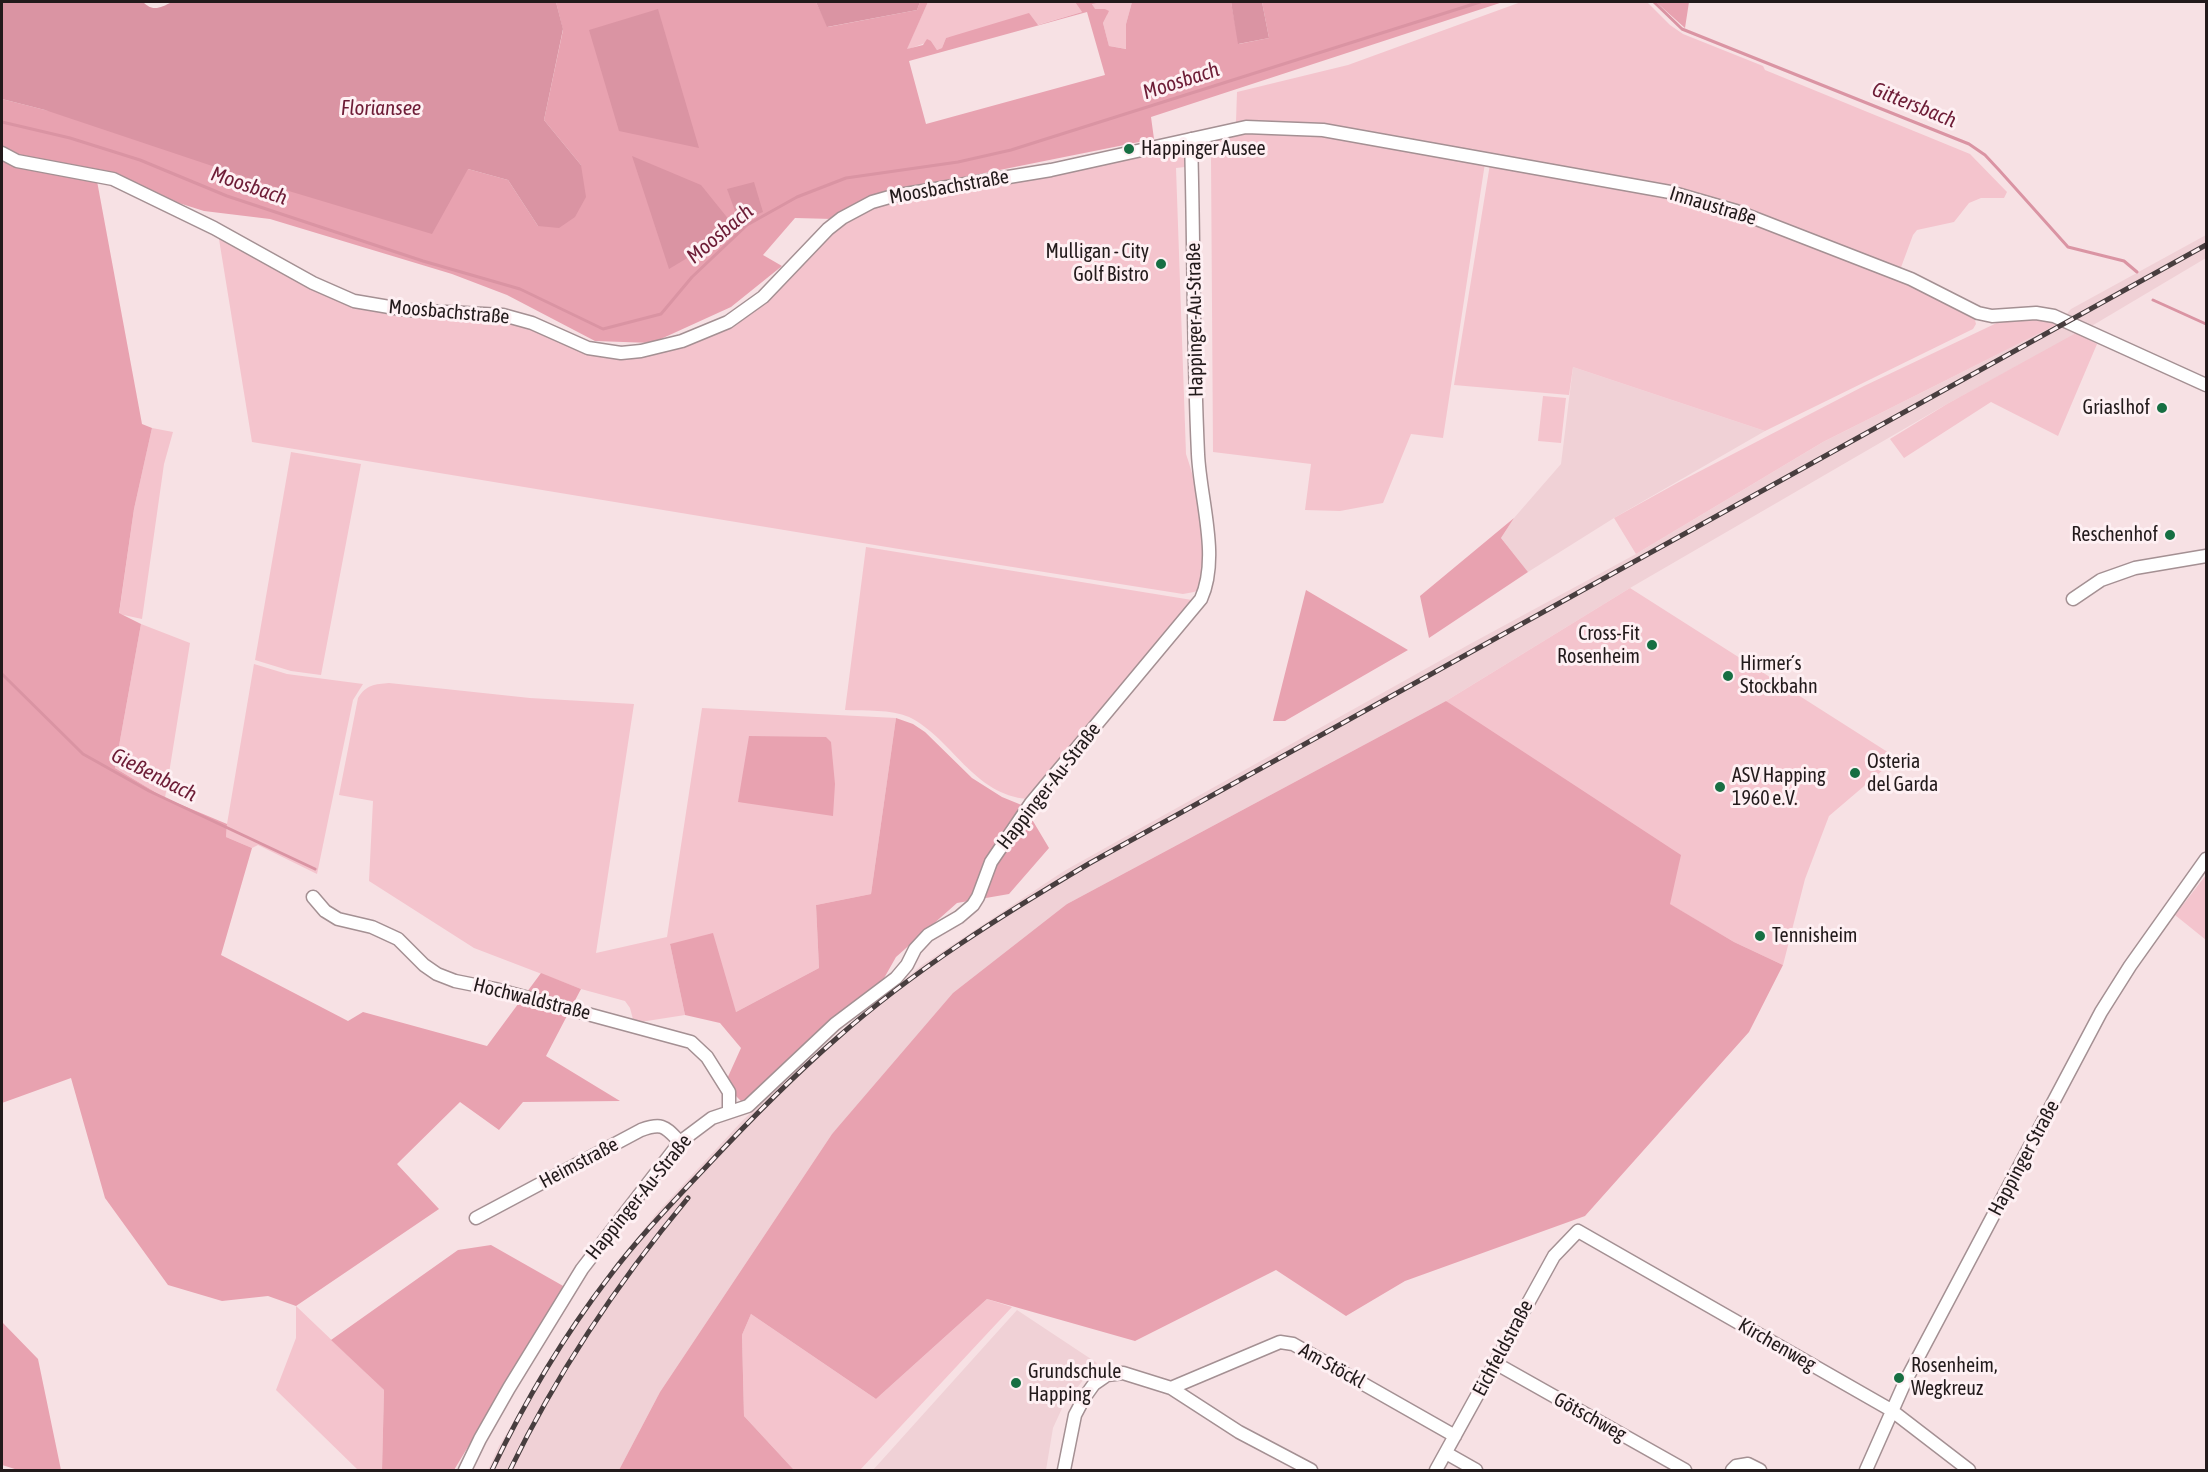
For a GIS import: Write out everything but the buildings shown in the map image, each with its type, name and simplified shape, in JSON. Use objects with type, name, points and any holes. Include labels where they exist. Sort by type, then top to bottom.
[{"type":"street","name":"Innaustraße","points":[[1191,139],[1246,127],[1323,130],[1670,192],[1736,211],[1911,279],[1978,313],[1992,316],[2036,314],[2054,316],[2206,386]]},
{"type":"street","name":"Moosbachstraße","points":[[2,153],[17,161],[113,179],[214,228],[313,283],[354,301],[406,310],[503,315],[532,323],[588,348],[621,353],[641,351],[682,341],[728,322],[763,297],[828,229],[872,202],[893,196],[1051,170],[1191,139]]},
{"type":"street","name":"Happinger-Au-Straße","points":[[465,1470],[509,1388],[582,1269],[680,1142],[712,1118],[748,1106],[835,1024],[896,978],[907,965],[915,949],[928,935],[959,917],[973,905],[991,862],[1031,803],[1201,599],[1207,583],[1209,560],[1198,456],[1191,139]]},
{"type":"street","points":[[2073,599],[2101,580],[2135,568],[2206,556]]},
{"type":"street","name":"Happinger Straße","points":[[1866,1470],[1891,1410],[2101,1012],[2130,966],[2206,859]]},
{"type":"street","name":"Hochwaldstraße","points":[[313,897],[324,911],[338,919],[372,927],[398,939],[424,965],[437,974],[455,981],[517,994],[691,1042],[707,1057],[729,1092],[729,1112]]},
{"type":"street","name":"Heimstraße","points":[[476,1218],[654,1125],[666,1128],[680,1142]]},
{"type":"street","name":"Kirchenweg","points":[[1578,1232],[1891,1410],[1969,1470]]},
{"type":"street","name":"Eichfeldstraße","points":[[1436,1470],[1554,1256],[1578,1232]]},
{"type":"street","name":"Am Stöckl","points":[[1171,1388],[1280,1342],[1293,1344],[1455,1436]]},
{"type":"street","name":"Götschweg","points":[[1495,1363],[1685,1470]]},
{"type":"street","points":[[1064,1470],[1075,1415],[1094,1384],[1107,1375],[1123,1374],[1171,1388],[1239,1432],[1311,1470]]},
{"type":"street","points":[[1446,1453],[1476,1470]]},
{"type":"street","points":[[1732,1470],[1736,1466],[1748,1464],[1760,1470]]},
{"type":"shaded area","points":[[556,2],[816,2],[828,27],[917,10],[920,2],[928,2],[907,49],[923,45],[927,39],[937,50],[942,48],[946,38],[1029,13],[1038,25],[1082,12],[1075,2],[1101,2],[1092,4],[1095,9],[1109,11],[1103,23],[1109,46],[1126,49],[1126,24],[1132,2],[1231,2],[1239,44],[1269,38],[1262,2],[1503,2],[1151,117],[1154,139],[880,194],[833,219],[795,218],[763,255],[782,266],[731,307],[652,343],[595,341],[507,295],[452,274],[270,219],[204,211],[109,181],[97,181],[142,424],[152,428],[134,509],[119,613],[141,624],[115,768],[165,798],[227,824],[226,837],[252,848],[221,955],[348,1021],[363,1012],[487,1046],[541,973],[581,989],[546,1056],[620,1101],[523,1102],[499,1130],[460,1102],[397,1164],[439,1209],[296,1306],[268,1296],[222,1301],[168,1285],[105,1198],[71,1078],[2,1103],[2,99],[45,110],[468,169],[508,180],[538,226],[581,165],[544,120],[563,30]],"holes":[[[1087,12],[1105,75],[926,124],[909,61]]]},
{"type":"shaded area","points":[[928,2],[1075,2],[1082,12],[1037,25],[946,38],[942,48],[937,50],[931,41],[906,50]]},
{"type":"shaded area","points":[[1132,2],[1126,24],[1127,49],[1109,46],[1103,23],[1107,15],[1105,9],[1094,9],[1092,3]]},
{"type":"shaded area","points":[[1521,2],[1647,2],[1670,25],[1683,34],[1970,154],[2007,192],[2004,198],[1981,198],[1969,203],[1954,222],[1917,230],[1900,270],[1734,207],[1258,122],[1236,122],[1237,92],[1348,65]]},
{"type":"shaded area","points":[[1656,2],[1689,2],[1685,28]]},
{"type":"shaded area","points":[[1240,132],[1302,132],[1485,163],[1443,438],[1411,434],[1383,503],[1340,511],[1305,510],[1311,464],[1213,452],[1211,158],[1198,157],[1211,142]]},
{"type":"shaded area","points":[[1179,148],[1184,152],[1185,167],[1176,168],[1186,454],[1196,487],[1203,538],[1199,590],[1194,592],[1183,594],[899,549],[252,442],[218,233],[345,301],[502,318],[603,354],[722,329],[843,224],[868,210],[893,200]]},
{"type":"shaded area","points":[[1490,164],[1634,188],[1721,211],[1878,269],[1974,317],[1976,324],[1973,329],[1765,431],[1573,367],[1569,395],[1454,385]]},
{"type":"shaded area","points":[[2206,235],[2206,258],[2095,324],[1947,404],[1630,588],[1446,701],[1067,904],[832,1134],[660,1392],[619,1470],[488,1470],[499,1446],[553,1355],[603,1282],[656,1214],[742,1121],[799,1068],[922,965],[1064,871],[1636,554],[1823,442],[2058,324],[2071,309]]},
{"type":"shaded area","points":[[2044,319],[2058,324],[1823,442],[1636,554],[1614,518],[1864,386],[2003,320]]},
{"type":"shaded area","points":[[2076,333],[2097,344],[2058,436],[1991,402],[1904,458],[1890,439],[1947,404]]},
{"type":"shaded area","points":[[1573,367],[1765,431],[1614,518],[1528,572],[1501,538],[1514,518],[1561,464]]},
{"type":"shaded area","points":[[1543,396],[1566,398],[1561,443],[1538,441]]},
{"type":"shaded area","points":[[152,428],[173,432],[164,464],[142,619],[119,614],[134,509]]},
{"type":"shaded area","points":[[291,452],[361,464],[321,675],[291,671],[255,660]]},
{"type":"shaded area","points":[[1514,518],[1501,538],[1528,572],[1429,638],[1420,596]]},
{"type":"shaded area","points":[[866,547],[1192,600],[1193,602],[1028,799],[1009,795],[992,787],[978,777],[924,726],[909,717],[886,712],[845,710]]},
{"type":"shaded area","name":"ASV Happing 1960 e.V.","points":[[1630,588],[1897,758],[1829,816],[1805,879],[1783,965],[1734,942],[1669,904],[1446,701]]},
{"type":"shaded area","points":[[1306,590],[1408,650],[1285,721],[1273,721]]},
{"type":"shaded area","points":[[141,624],[190,643],[165,798],[115,768]]},
{"type":"shaded area","points":[[254,664],[287,674],[363,684],[353,700],[317,874],[258,845],[252,848],[226,837]]},
{"type":"shaded area","points":[[389,683],[530,698],[634,704],[596,953],[667,937],[702,708],[896,718],[871,894],[816,905],[819,968],[736,1012],[670,944],[685,1015],[634,1023],[630,1008],[625,1001],[581,989],[474,948],[369,881],[373,801],[339,795],[358,698],[364,690],[371,686]]},
{"type":"shaded area","points":[[1446,701],[1681,855],[1670,904],[1734,942],[1783,965],[1749,1032],[1585,1216],[1405,1281],[1346,1316],[1276,1270],[1135,1341],[987,1299],[876,1399],[751,1314],[742,1335],[744,1416],[794,1470],[619,1470],[660,1392],[832,1134],[953,993],[1067,904]]},
{"type":"shaded area","points":[[896,718],[913,724],[925,732],[972,778],[1002,797],[1024,806],[1049,848],[1009,894],[957,903],[896,957],[883,980],[748,1102],[743,1103],[733,1093],[727,1079],[741,1048],[720,1023],[685,1015],[670,944],[713,933],[736,1012],[819,968],[816,905],[871,894]]},
{"type":"shaded area","points":[[749,736],[826,737],[831,742],[835,784],[833,816],[738,802]]},
{"type":"shaded area","points":[[2206,875],[2206,940],[2175,915]]},
{"type":"shaded area","points":[[491,1245],[565,1287],[454,1470],[382,1470],[384,1390],[331,1340],[458,1250]]},
{"type":"shaded area","points":[[987,1299],[1012,1307],[860,1470],[794,1470],[744,1416],[742,1335],[751,1314],[876,1399]]},
{"type":"shaded area","points":[[296,1306],[384,1390],[382,1470],[358,1470],[276,1390],[296,1338]]},
{"type":"shaded area","name":"Grundschule Happing","points":[[1017,1310],[1097,1363],[1064,1404],[1053,1428],[1046,1470],[873,1470]]},
{"type":"shaded area","points":[[2,1322],[38,1359],[61,1470],[18,1470],[2,1465]]},
{"type":"water","name":"Floriansee","points":[[2,2],[143,2],[150,7],[157,8],[172,2],[556,2],[563,29],[544,120],[581,165],[586,197],[575,217],[559,228],[538,226],[508,180],[468,169],[432,234],[272,186],[45,110],[2,99]]},
{"type":"water","points":[[816,2],[920,2],[917,10],[827,27]]},
{"type":"water","points":[[1231,2],[1262,2],[1269,38],[1238,44]]},
{"type":"water","points":[[658,9],[699,148],[619,131],[589,30]]},
{"type":"water","points":[[632,156],[701,185],[730,221],[704,248],[669,269]]},
{"type":"water","points":[[754,182],[763,212],[739,222],[727,189]]},
{"type":"waterway","name":"Moosbach","points":[[2,122],[70,138],[140,160],[227,196],[423,261],[520,289],[603,329],[661,314],[692,277],[747,225],[797,197],[846,178],[958,162],[1011,150],[1480,2]]},
{"type":"waterway","name":"Gittersbach","points":[[1654,2],[1682,29],[1969,144],[1985,155],[2068,247],[2124,261],[2137,272]]},
{"type":"waterway","name":"Gittersbach","points":[[2153,300],[2206,324]]},
{"type":"waterway","name":"Gießenbach","points":[[2,674],[83,754],[149,791],[315,869]]},
{"type":"railway","points":[[492,1470],[517,1420],[560,1347],[592,1300],[643,1235],[737,1134],[802,1069],[866,1013],[928,966],[992,923],[1090,863],[2206,245]]},
{"type":"railway","points":[[510,1470],[548,1398],[591,1329],[638,1262],[688,1198]]},
{"type":"place","name":"Happinger Ausee","points":[[1129,149]]},
{"type":"place","name":"Mulligan - City Golf Bistro","points":[[1161,264]]},
{"type":"place","name":"Griaslhof","points":[[2162,408]]},
{"type":"place","name":"Reschenhof","points":[[2170,535]]},
{"type":"place","name":"Cross-Fit Rosenheim","points":[[1652,645]]},
{"type":"place","name":"Hirmer´s Stockbahn","points":[[1728,676]]},
{"type":"place","name":"Osteria del Garda","points":[[1855,773]]},
{"type":"place","name":"ASV Happing 1960 e.V.","points":[[1720,787]]},
{"type":"place","name":"Tennisheim","points":[[1760,936]]},
{"type":"place","name":"Rosenheim, Wegkreuz","points":[[1899,1378]]},
{"type":"place","name":"Grundschule Happing","points":[[1016,1383]]}]
